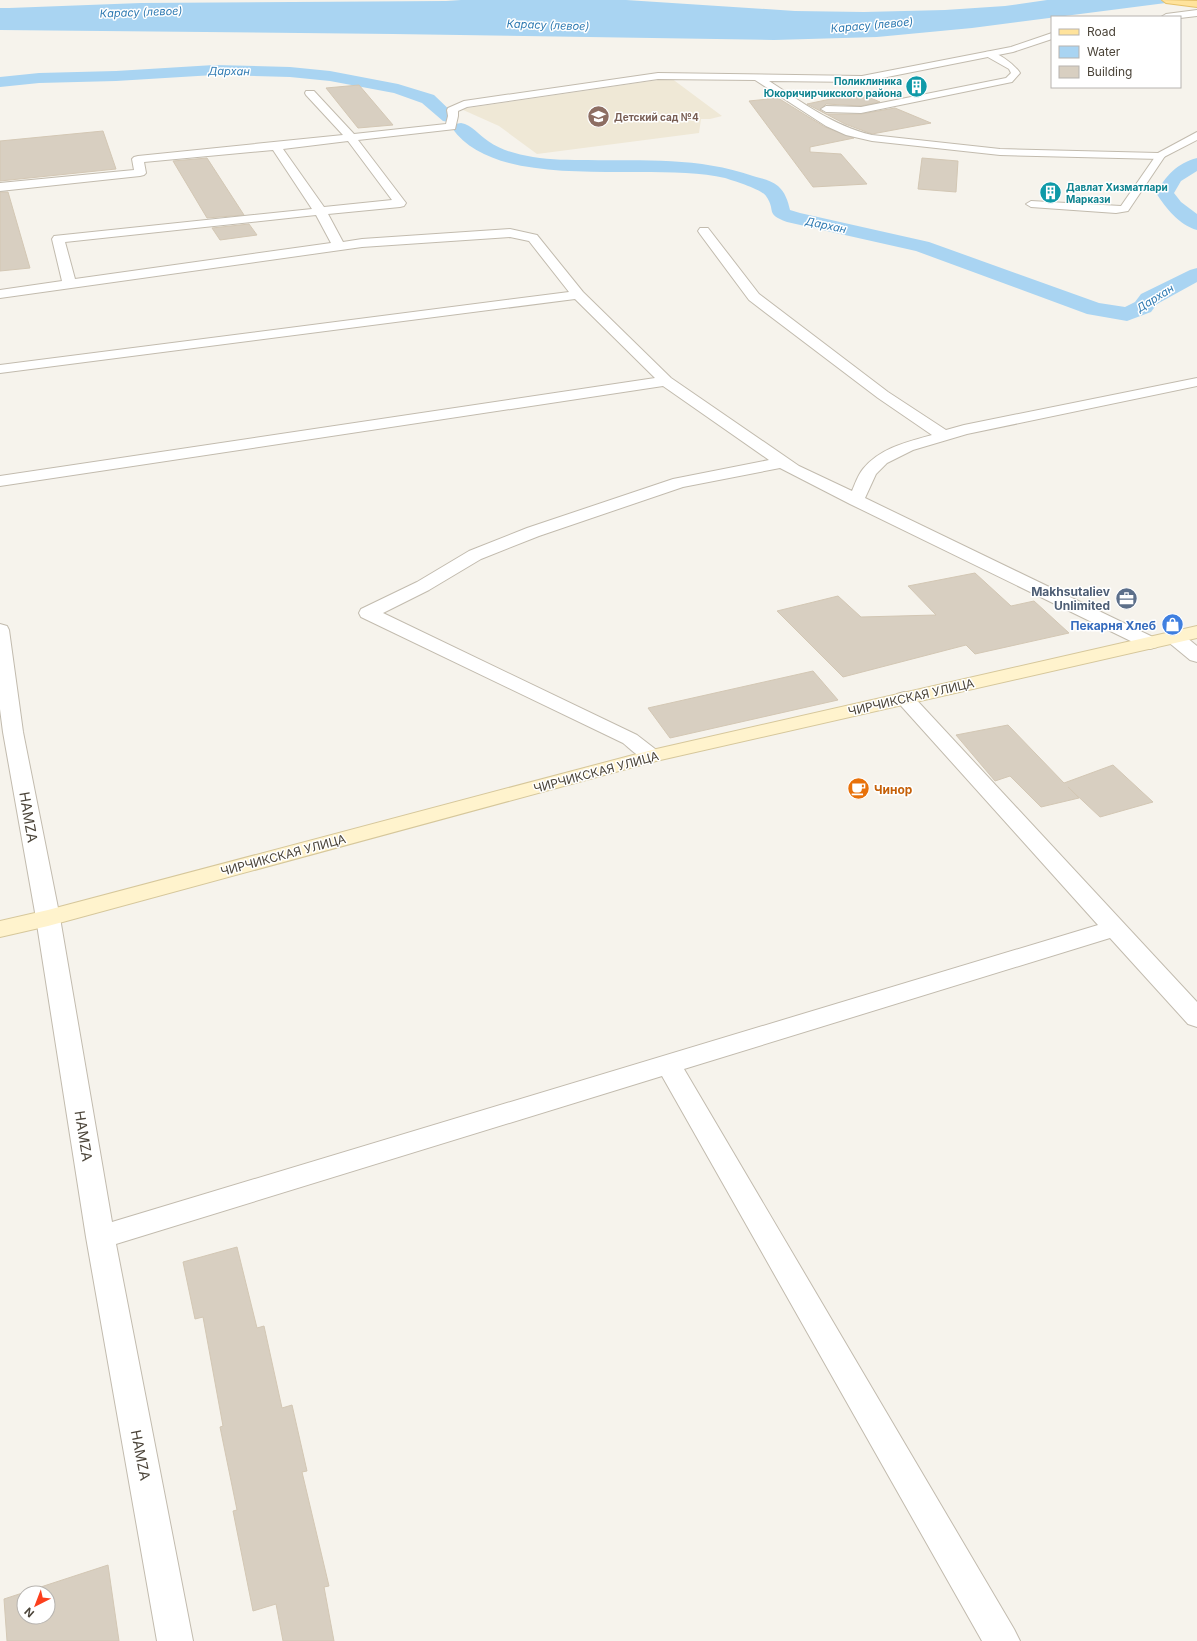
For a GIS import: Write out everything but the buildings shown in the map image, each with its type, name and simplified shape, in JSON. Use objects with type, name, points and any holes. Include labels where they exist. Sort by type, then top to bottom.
[{"type":"main road","points":[[1166,0],[1197,4]]},
{"type":"main road","name":"ЧИРЧИКСКАЯ УЛИЦА","points":[[0,929],[48,918],[652,756],[1197,632]]},
{"type":"street","points":[[1174,16],[1197,13]]},
{"type":"street","points":[[0,187],[140,173],[138,159],[276,146],[451,126],[453,116],[452,110],[464,104],[658,76],[862,79],[1013,49],[1051,36]]},
{"type":"street","points":[[758,78],[830,124],[850,133],[872,138],[1000,152],[1160,156],[1197,135]]},
{"type":"street","points":[[70,285],[58,239],[400,203],[350,138],[310,93]]},
{"type":"street","points":[[276,146],[343,246]]},
{"type":"street","points":[[704,231],[754,297],[883,395],[943,435]]},
{"type":"street","points":[[0,294],[343,246],[510,233],[533,238],[578,295],[666,381],[784,462],[856,500],[1150,643]]},
{"type":"street","points":[[0,369],[578,295]]},
{"type":"street","points":[[0,481],[666,381]]},
{"type":"street","points":[[856,500],[869,472],[881,460],[907,447],[943,435],[1197,382]]},
{"type":"street","points":[[652,756],[630,739],[368,613],[423,586],[475,555],[533,532],[679,483],[784,462]]},
{"type":"street","name":"HAMZA","points":[[0,630],[13,732],[48,918],[100,1237],[175,1641]]},
{"type":"street","points":[[1174,637],[1197,656]]},
{"type":"street","points":[[904,698],[1197,1018]]},
{"type":"street","points":[[100,1237],[1114,928]]},
{"type":"street","points":[[668,1063],[1002,1641]]},
{"type":"lane","points":[[826,109],[861,110],[1009,80],[1016,73],[1012,67],[988,54]]},
{"type":"lane","points":[[1031,204],[1116,210],[1124,209],[1160,156]]},
{"type":"shaded area","name":"Детский сад №4","points":[[671,78],[722,116],[710,119],[701,119],[699,133],[537,154],[499,126],[461,109]]},
{"type":"water","name":"Карасу (левое)","points":[[626,0],[795,11],[864,12],[945,10],[1005,6],[1047,0],[1189,0],[1065,16],[1051,16],[1051,18],[972,28],[877,37],[774,40],[0,30],[0,8],[141,3]]},
{"type":"waterway","name":"Дархан","points":[[0,82],[39,78],[116,76],[214,70],[290,72],[330,76],[398,89],[428,99],[449,117]]},
{"type":"waterway","name":"Дархан","points":[[461,128],[476,141],[492,151],[504,156],[535,162],[567,165],[666,166],[698,168],[730,174],[769,188],[777,198],[781,213],[794,218],[922,246],[1095,309],[1127,314],[1143,307],[1149,299],[1197,274]]},
{"type":"waterway","name":"Дархан","points":[[1197,163],[1174,178],[1165,193],[1174,206],[1197,224]]},
{"type":"place","name":"Поликлиника Юкоричирчикского района","points":[[917,87]]},
{"type":"place","name":"Детский сад №4","points":[[598,117]]},
{"type":"place","name":"Давлат Хизматлари Маркази","points":[[1051,193]]},
{"type":"place","name":"Makhsutaliev Unlimited","points":[[1126,598]]},
{"type":"place","name":"Пекарня Хлеб","points":[[1172,625]]},
{"type":"place","name":"Чинор","points":[[858,789]]}]
